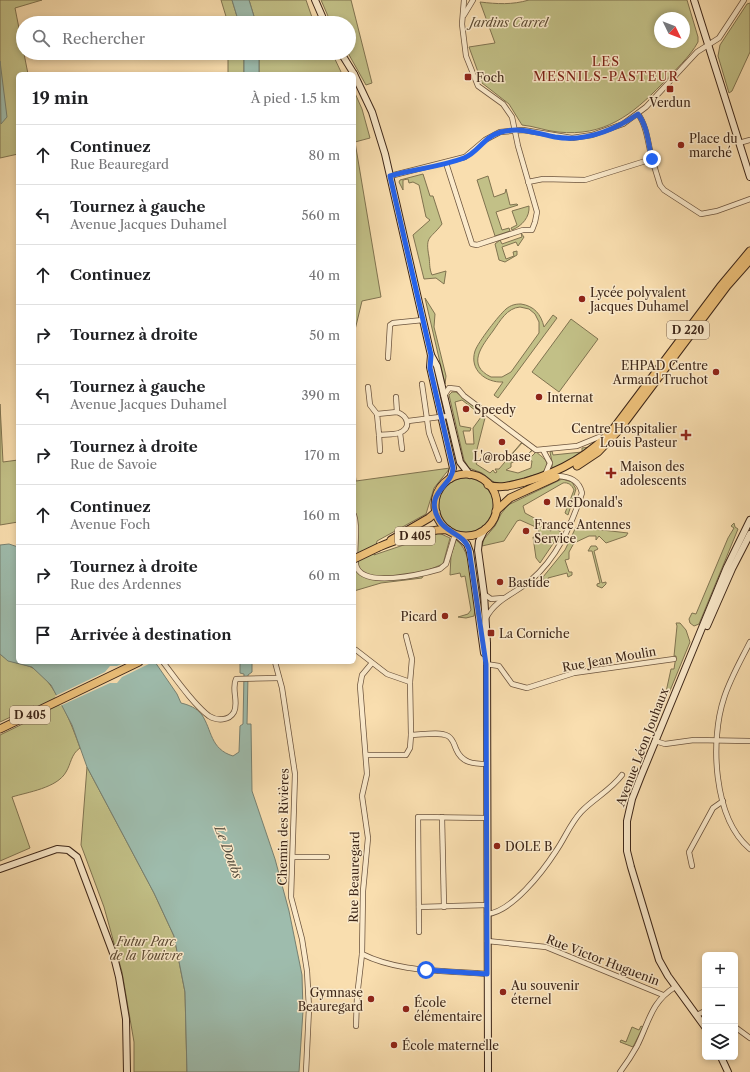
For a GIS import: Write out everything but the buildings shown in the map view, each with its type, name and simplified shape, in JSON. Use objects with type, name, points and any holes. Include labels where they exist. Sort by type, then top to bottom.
[{"type":"main road","points":[[316,0],[322,16]]},
{"type":"main road","points":[[694,0],[750,178]]},
{"type":"main road","points":[[345,60],[353,72]]},
{"type":"main road","points":[[356,78],[372,112],[390,176],[431,355],[437,366],[444,398],[445,417],[453,468],[450,479]]},
{"type":"main road","name":"D 220","points":[[488,485],[501,487],[544,476],[579,459],[603,440],[640,394],[720,287],[750,251]]},
{"type":"main road","name":"D 220","points":[[496,511],[510,498],[558,476],[588,459],[612,438],[742,268],[750,260]]},
{"type":"main road","points":[[742,268],[750,265]]},
{"type":"main road","points":[[431,355],[430,368],[445,417],[460,462],[470,475]]},
{"type":"main road","points":[[483,619],[470,552],[464,541],[439,521],[436,512],[438,493],[444,483],[460,475],[470,475],[479,478],[488,485],[495,498],[496,511],[493,520],[485,529],[479,541],[478,550],[484,594],[483,619],[486,664],[488,1072]]},
{"type":"main road","name":"D 405","points":[[381,546],[420,524],[436,512]]},
{"type":"main road","name":"Avenue Léon Jouhaux","points":[[703,1024],[663,969],[655,952],[627,851],[626,827],[629,808],[655,741],[700,636],[727,567],[750,520]]},
{"type":"main road","points":[[453,533],[470,536],[485,529]]},
{"type":"main road","name":"D 405","points":[[381,546],[436,530],[453,533]]},
{"type":"main road","points":[[700,636],[709,622],[732,569],[750,534]]},
{"type":"main road","points":[[356,558],[381,546]]},
{"type":"main road","name":"D 405","points":[[0,729],[136,664]]},
{"type":"main road","points":[[0,870],[52,851],[68,850],[74,853],[78,859],[113,953],[119,977],[126,1019],[128,1072]]},
{"type":"main road","points":[[722,1060],[728,1072]]},
{"type":"street","points":[[446,164],[471,243],[473,245],[523,230],[532,230],[537,212],[518,146],[512,117],[507,108],[482,90],[476,82],[464,48],[464,0]]},
{"type":"street","points":[[463,16],[472,0]]},
{"type":"street","points":[[390,176],[446,164],[470,155],[490,136],[515,129],[565,138],[581,137],[613,129],[638,114],[656,97],[697,52],[719,38],[744,0]]},
{"type":"street","points":[[638,114],[645,126],[646,138],[652,159],[660,185],[664,190],[701,214],[717,211],[750,199]]},
{"type":"street","points":[[739,143],[750,140]]},
{"type":"street","points":[[528,182],[543,179],[585,180],[652,159]]},
{"type":"street","points":[[388,358],[390,325],[393,323],[423,320]]},
{"type":"street","points":[[422,384],[429,433],[439,460]]},
{"type":"street","points":[[368,387],[370,405],[377,414],[380,451]]},
{"type":"street","points":[[444,398],[445,393],[449,388],[458,389],[464,396],[536,450],[577,446],[599,437],[603,440]]},
{"type":"street","points":[[396,397],[397,412]]},
{"type":"street","points":[[377,414],[397,412],[404,416],[408,422]]},
{"type":"street","points":[[408,422],[445,417]]},
{"type":"street","points":[[379,435],[400,432],[405,428],[408,422]]},
{"type":"street","points":[[400,432],[402,449]]},
{"type":"street","points":[[543,450],[550,463],[548,471],[544,476]]},
{"type":"street","points":[[483,619],[503,598],[528,582],[554,556],[567,532],[582,493],[574,480],[558,476]]},
{"type":"street","points":[[356,566],[361,573],[370,577],[387,579],[440,570],[446,564],[453,533]]},
{"type":"street","points":[[484,594],[492,598],[503,598]]},
{"type":"street","points":[[367,755],[406,755],[410,748],[410,682],[412,659],[406,636]]},
{"type":"street","points":[[750,642],[724,697],[717,726],[716,740],[717,774],[723,801],[738,834],[750,849]]},
{"type":"street","points":[[356,650],[387,674],[410,682]]},
{"type":"street","name":"Rue Jean Moulin","points":[[486,664],[499,666],[512,684],[527,688],[574,673],[674,659]]},
{"type":"street","name":"Rue Beauregard","points":[[356,1026],[357,997],[362,954],[363,890],[368,838],[361,792],[367,774],[367,755],[360,686],[362,675],[372,663]]},
{"type":"street","points":[[165,664],[200,707],[210,716],[218,720],[228,718],[233,714],[236,701],[234,683],[236,679],[279,678]]},
{"type":"street","name":"Chemin des Rivières","points":[[276,664],[282,688],[295,774],[291,897],[302,939],[307,971],[309,1008],[306,1072]]},
{"type":"street","points":[[411,735],[446,735],[452,739],[458,754],[465,761],[472,764],[487,764]]},
{"type":"street","points":[[655,741],[664,744],[716,740],[750,741]]},
{"type":"street","points":[[487,914],[494,913],[504,908],[535,878],[557,850],[580,813],[622,775]]},
{"type":"street","points":[[692,866],[689,852],[714,808],[723,801]]},
{"type":"street","points":[[419,932],[418,817],[487,818]]},
{"type":"street","points":[[442,817],[444,906]]},
{"type":"street","points":[[293,857],[327,856]]},
{"type":"street","points":[[419,907],[487,905]]},
{"type":"street","name":"Rue Victor Huguenin","points":[[487,941],[546,947],[663,995]]},
{"type":"street","points":[[362,954],[373,959],[399,966],[487,974]]},
{"type":"street","points":[[620,1072],[634,1052],[652,1011],[663,995],[675,987]]},
{"type":"street","points":[[697,1015],[702,1012]]},
{"type":"street","points":[[738,1029],[750,1038]]},
{"type":"green space","points":[[0,0],[42,0],[15,8],[17,16],[16,60],[25,60],[28,72],[16,72],[16,154],[0,158]]},
{"type":"green space","points":[[221,0],[232,0],[237,16],[226,16]]},
{"type":"green space","points":[[249,0],[306,0],[312,16],[254,16]]},
{"type":"green space","points":[[321,0],[351,0],[355,16],[328,16]]},
{"type":"green space","name":"Jardins Carrel","points":[[529,0],[687,0],[698,37],[698,42],[695,48],[677,69],[651,95],[616,122],[589,131],[574,133],[522,125],[509,104],[482,83],[469,47],[495,43],[480,2],[504,4]]},
{"type":"green space","points":[[750,3],[750,52],[732,91],[729,93],[718,56],[720,45],[747,4]]},
{"type":"green space","points":[[356,20],[372,83],[366,85],[352,60],[356,60]]},
{"type":"green space","points":[[228,60],[244,60],[244,72],[228,72]]},
{"type":"green space","points":[[259,60],[335,60],[341,72],[259,72]]},
{"type":"green space","points":[[356,96],[362,109],[370,138],[356,142]]},
{"type":"green space","points":[[356,148],[381,297],[362,301],[356,326]]},
{"type":"green space","points":[[423,174],[430,196],[433,196],[442,224],[428,241],[430,270],[432,275],[446,271],[444,284],[436,278],[424,279],[413,235],[430,220],[426,217],[419,185],[413,182],[409,183],[408,179],[403,180],[403,190],[399,182],[400,180]]},
{"type":"green space","points":[[488,176],[494,197],[505,193],[506,189],[510,205],[518,205],[496,212],[502,230],[509,228],[510,231],[495,236],[477,180]]},
{"type":"green space","points":[[529,206],[525,221],[512,230],[511,228],[517,225],[512,211]]},
{"type":"green space","points":[[521,233],[524,237],[518,246],[516,242],[502,247],[506,259],[514,256],[513,252],[517,251],[517,255],[505,262],[499,260],[495,244],[500,240],[502,244],[522,237]]},
{"type":"green space","points":[[425,298],[435,314],[434,327],[446,376],[445,384]]},
{"type":"green space","points":[[513,305],[526,305],[536,311],[541,318],[544,327],[553,315],[557,318],[498,398],[494,395],[503,382],[497,382],[485,378],[480,374],[474,364],[475,351],[484,335],[503,312]],"holes":[[[520,307],[529,309],[535,314],[539,322],[539,333],[511,372],[502,377],[491,377],[483,372],[479,367],[478,355],[498,323],[508,312],[515,308]]]},
{"type":"green space","points":[[571,319],[598,339],[559,392],[532,372]]},
{"type":"green space","points":[[452,392],[456,392],[477,408],[476,411],[462,400],[455,402],[460,426],[471,428],[470,431],[463,431],[466,444],[474,444],[473,428],[484,413],[486,414],[474,461],[478,461],[476,464],[490,473],[493,470],[495,473],[497,472],[495,469],[499,469],[522,442],[533,450],[529,453],[532,450],[522,443],[513,453],[519,457],[518,460],[511,463],[511,467],[506,470],[518,473],[531,468],[532,461],[523,459],[525,457],[529,459],[536,452],[546,461],[547,466],[545,470],[542,473],[501,484],[495,483],[482,473],[469,468],[464,460],[449,395]]},
{"type":"green space","points":[[0,404],[3,462],[16,460],[16,522],[0,525]]},
{"type":"green space","points":[[590,447],[580,455],[552,469],[550,452],[552,451],[553,455],[582,452],[582,448]]},
{"type":"green space","points":[[450,468],[434,488],[426,514],[377,541],[374,555],[439,533],[450,538],[443,564],[426,571],[422,578],[381,583],[356,590],[356,481]]},
{"type":"green space","points":[[466,477],[477,479],[486,485],[492,494],[494,505],[492,516],[486,525],[477,531],[466,533],[455,531],[446,525],[440,516],[438,505],[440,494],[446,485],[455,479]]},
{"type":"green space","points":[[562,479],[572,482],[576,489],[568,515],[565,513],[574,490],[568,483],[563,483],[523,506],[525,513],[536,519],[536,524],[551,531],[551,526],[561,532],[540,563],[536,558],[533,537],[540,536],[538,528],[520,520],[517,521],[504,541],[482,546],[484,539],[495,526],[501,514],[508,505]]},
{"type":"green space","points":[[734,523],[735,527],[738,529],[699,624],[694,626],[690,623],[689,619],[692,613],[696,614],[728,538],[734,528],[731,526]]},
{"type":"green space","points":[[576,527],[628,533],[626,536],[606,543],[599,536],[596,540],[596,536],[589,536],[574,543],[569,552],[569,559],[565,560],[569,572],[572,572],[572,575],[568,577],[567,573],[548,578],[548,582],[544,581],[543,577],[565,550]]},
{"type":"green space","points":[[456,540],[465,552],[469,561],[471,572],[475,609],[474,616],[466,618],[458,617],[468,614],[471,610],[465,576],[461,577],[460,573],[450,575],[451,555]]},
{"type":"green space","points":[[591,546],[596,546],[598,549],[594,551],[602,583],[606,582],[602,588],[597,586],[597,584],[600,583],[592,551],[588,551]]},
{"type":"green space","points":[[676,623],[680,623],[686,630],[690,642],[669,693],[666,692],[671,669],[674,669],[676,656],[674,656]]},
{"type":"green space","points":[[0,654],[16,662],[16,664],[31,667],[47,681],[55,691],[67,715],[80,748],[73,756],[66,772],[56,782],[42,789],[12,797],[30,848],[0,861],[0,735],[39,716],[34,706],[0,722]]},
{"type":"green space","name":"Futur Parc de la Vouivre","points":[[87,767],[154,893],[174,936],[185,992],[187,1072],[134,1072],[134,1042],[122,972],[104,907],[81,845]]},
{"type":"green space","points":[[641,1026],[643,1027],[633,1047],[620,1042],[621,1040],[626,1042],[632,1027],[639,1030]]},
{"type":"water","points":[[232,0],[249,0],[254,16],[237,16]]},
{"type":"water","points":[[244,60],[259,60],[259,72],[244,72]]},
{"type":"water","points":[[0,61],[7,117],[1,124]]},
{"type":"water","points":[[9,544],[16,546],[16,663],[8,661],[0,654],[0,545]]},
{"type":"water","name":"Le Doubs","points":[[20,664],[156,664],[177,694],[181,703],[198,710],[216,744],[225,753],[233,756],[239,752],[240,726],[243,724],[244,674],[240,673],[240,664],[252,664],[252,672],[248,675],[247,724],[251,724],[252,791],[275,859],[289,911],[302,975],[303,1011],[299,1072],[187,1072],[185,992],[174,936],[154,893],[87,767],[72,725],[51,685],[32,667]]},
{"type":"pier","points":[[122,664],[149,664],[122,677],[117,683],[110,683],[60,706],[55,696],[105,672],[110,666]]},
{"type":"place","name":"Foch","points":[[468,77]]},
{"type":"place","name":"Verdun","points":[[670,89]]},
{"type":"place","name":"Place du marché","points":[[681,145]]},
{"type":"place","name":"Lycée polyvalent Jacques Duhamel","points":[[582,299]]},
{"type":"place","name":"EHPAD Centre Armand Truchot","points":[[716,372]]},
{"type":"place","name":"Internat","points":[[539,397]]},
{"type":"place","name":"Speedy","points":[[466,409]]},
{"type":"place","name":"Centre Hospitalier Louis Pasteur","points":[[686,435]]},
{"type":"place","name":"L'@robase","points":[[502,442]]},
{"type":"place","name":"Maison des adolescents","points":[[611,473]]},
{"type":"place","name":"McDonald's","points":[[547,502]]},
{"type":"place","name":"France Antennes Service","points":[[526,531]]},
{"type":"place","name":"Bastide","points":[[500,582]]},
{"type":"place","name":"Picard","points":[[445,616]]},
{"type":"place","name":"La Corniche","points":[[491,633]]},
{"type":"place","name":"DOLE B","points":[[497,846]]},
{"type":"place","name":"Au souvenir éternel","points":[[503,992]]},
{"type":"place","name":"Gymnase Beauregard","points":[[371,999]]},
{"type":"place","name":"École élémentaire","points":[[406,1009]]},
{"type":"place","name":"École maternelle","points":[[394,1045]]},
{"type":"district","name":"LES MESNILS-PASTEUR","points":[[606,68]]},
{"type":"route","points":[[426,970],[487,974],[486,664],[469,549],[464,541],[442,525],[438,519],[435,508],[435,500],[439,489],[450,479],[453,468],[430,368],[431,355],[390,176],[446,164],[466,158],[490,136],[500,132],[515,129],[565,138],[581,137],[613,129],[638,114],[646,129],[646,138],[652,159]]}]
